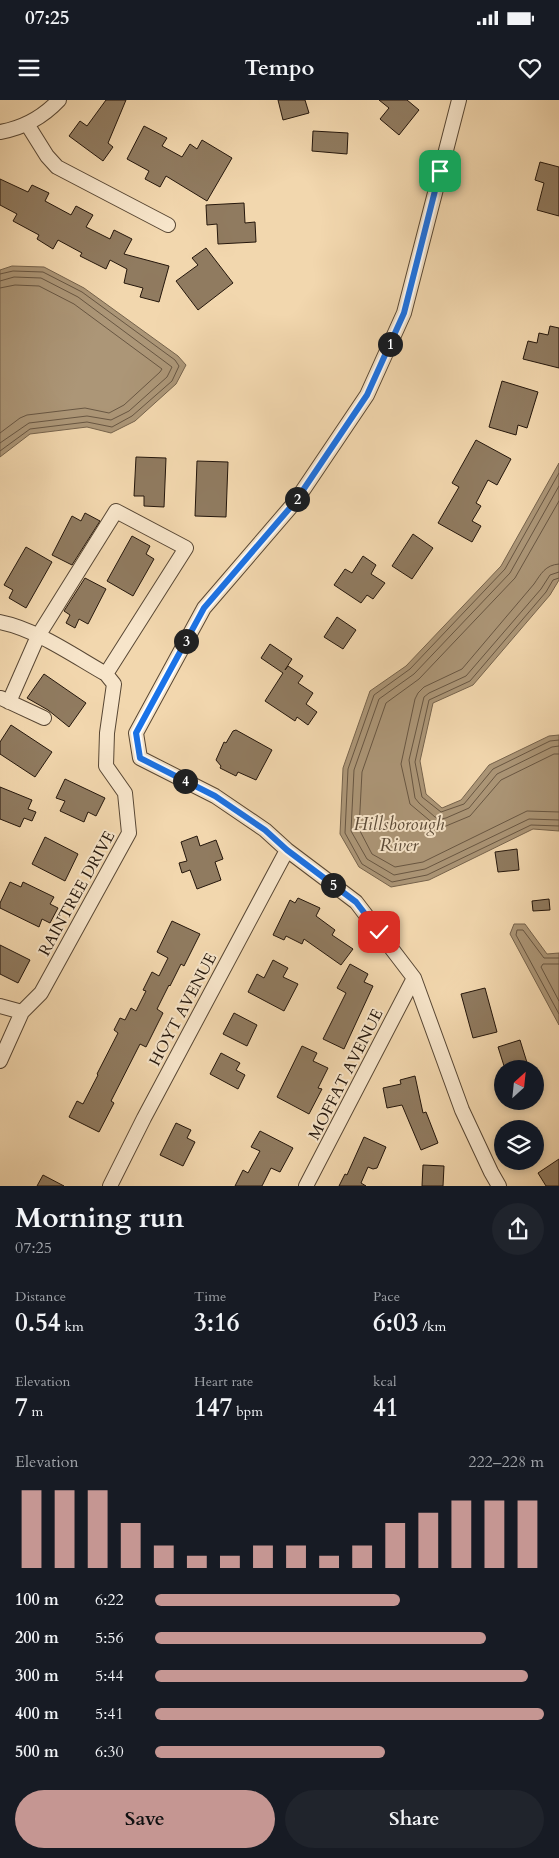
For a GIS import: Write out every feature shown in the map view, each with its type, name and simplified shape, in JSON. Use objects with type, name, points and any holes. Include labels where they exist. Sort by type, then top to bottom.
[{"type":"street","points":[[0,132],[27,124],[42,115],[59,100]]},
{"type":"street","points":[[459,100],[404,313],[367,395],[295,502],[204,608],[136,733],[140,758],[215,796],[265,830],[287,850],[356,902],[414,978],[462,1110],[491,1172],[500,1186]]},
{"type":"street","points":[[27,124],[47,156],[57,166],[168,224]]},
{"type":"street","points":[[0,622],[10,624],[38,636],[106,674],[186,548],[116,511],[38,636],[4,700],[44,718]]},
{"type":"street","name":"RAINTREE DRIVE","points":[[22,1012],[41,993],[129,833],[125,792],[106,766],[107,733],[114,684],[106,674]]},
{"type":"street","name":"HOYT AVENUE","points":[[110,1186],[144,1118],[287,850]]},
{"type":"street","name":"MOFFAT AVENUE","points":[[306,1186],[414,978]]},
{"type":"street","points":[[0,1006],[22,1012],[0,1061]]},
{"type":"street","points":[[484,1186],[491,1172]]},
{"type":"water","points":[[12,266],[44,267],[84,288],[178,356],[186,365],[176,384],[135,421],[111,433],[87,427],[30,434],[0,457],[0,270]]},
{"type":"water","name":"Hillsborough River","points":[[559,463],[559,580],[550,595],[473,685],[433,703],[420,761],[426,794],[442,808],[461,800],[489,765],[549,736],[559,735],[559,831],[533,829],[429,880],[391,887],[359,867],[340,834],[343,768],[370,691],[406,666],[501,566]]},
{"type":"water","points":[[514,924],[525,924],[547,954],[559,953],[559,1025],[510,934]]},
{"type":"building","points":[[106,100],[126,100],[108,143],[113,147],[103,161],[69,136],[80,121],[87,126]]},
{"type":"building","points":[[278,100],[305,100],[309,113],[283,120]]},
{"type":"building","points":[[379,100],[407,100],[419,110],[399,135],[380,119],[389,108]]},
{"type":"building","points":[[144,126],[167,138],[162,146],[182,157],[190,144],[197,149],[202,140],[232,158],[207,201],[166,176],[160,187],[145,179],[149,171],[127,159]]},
{"type":"building","points":[[313,131],[348,133],[347,154],[312,151]]},
{"type":"building","points":[[540,162],[559,167],[559,216],[537,210],[544,183],[535,180]]},
{"type":"building","points":[[0,179],[28,192],[32,185],[49,193],[45,201],[71,215],[76,206],[93,215],[86,227],[110,239],[114,230],[132,239],[124,254],[169,266],[159,302],[140,297],[143,288],[124,283],[127,269],[110,260],[106,269],[80,256],[82,253],[58,240],[53,249],[37,239],[39,235],[13,221],[17,214],[0,205]]},
{"type":"building","points":[[244,203],[245,223],[255,222],[256,242],[218,244],[217,224],[207,225],[206,205]]},
{"type":"building","points":[[206,248],[233,283],[198,310],[176,281],[198,265],[192,258]]},
{"type":"building","points":[[550,326],[559,328],[559,368],[523,359],[528,341],[537,343],[539,333],[548,335]]},
{"type":"building","points":[[502,381],[538,392],[527,428],[518,425],[516,435],[489,427]]},
{"type":"building","points":[[476,440],[511,459],[497,485],[488,480],[476,503],[481,506],[472,521],[481,526],[472,542],[438,523],[459,487],[452,483]]},
{"type":"building","points":[[136,457],[166,458],[164,507],[144,506],[144,496],[134,496]]},
{"type":"building","points":[[197,461],[228,462],[226,517],[195,516]]},
{"type":"building","points":[[85,513],[100,521],[72,565],[52,555],[72,516],[81,521]]},
{"type":"building","points":[[413,534],[433,548],[412,579],[392,566]]},
{"type":"building","points":[[132,536],[150,546],[146,554],[154,559],[133,596],[107,581]]},
{"type":"building","points":[[26,547],[52,562],[26,608],[9,598],[13,590],[4,585]]},
{"type":"building","points":[[363,556],[376,565],[371,574],[385,583],[373,599],[367,595],[361,603],[334,585],[345,569],[352,573]]},
{"type":"building","points":[[85,578],[106,589],[88,624],[79,619],[75,628],[66,623],[70,615],[64,611]]},
{"type":"building","points":[[337,617],[356,630],[343,649],[324,637]]},
{"type":"building","points":[[270,644],[292,659],[285,670],[288,666],[303,676],[298,683],[313,693],[306,704],[317,712],[308,725],[297,717],[295,721],[265,701],[283,673],[261,658]]},
{"type":"building","points":[[44,674],[86,703],[69,727],[48,710],[27,698]]},
{"type":"building","points":[[11,725],[52,752],[35,777],[0,754],[0,742]]},
{"type":"building","points":[[236,730],[272,750],[256,780],[238,772],[236,776],[220,768],[221,766],[216,760],[224,742],[226,743],[233,731]]},
{"type":"building","points":[[65,779],[105,798],[96,816],[88,812],[84,822],[60,811],[65,801],[56,798]]},
{"type":"building","points":[[0,787],[32,800],[28,809],[36,812],[32,821],[24,818],[20,827],[0,819]]},
{"type":"building","points":[[197,836],[200,846],[216,840],[223,859],[215,862],[221,880],[197,889],[190,870],[182,873],[179,863],[187,861],[181,842]]},
{"type":"building","points":[[45,837],[78,854],[65,881],[32,864]]},
{"type":"building","points":[[517,849],[519,870],[498,872],[495,852]]},
{"type":"building","points":[[10,882],[21,887],[23,882],[54,897],[50,904],[58,908],[50,923],[42,919],[39,927],[0,908],[0,903]]},
{"type":"building","points":[[298,898],[320,908],[316,916],[335,930],[332,935],[353,949],[341,965],[304,939],[302,944],[286,936],[284,940],[273,935],[290,900],[295,903]]},
{"type":"building","points":[[549,899],[550,910],[533,911],[532,901]]},
{"type":"building","points":[[172,921],[200,934],[184,966],[181,964],[169,985],[157,1009],[163,1013],[146,1047],[140,1044],[111,1101],[114,1103],[99,1132],[69,1117],[77,1101],[83,1104],[98,1075],[118,1033],[114,1030],[120,1018],[125,1020],[131,1008],[136,1011],[146,991],[143,990],[152,972],[159,976],[168,958],[157,952]]},
{"type":"building","points":[[0,945],[30,960],[18,983],[0,974]]},
{"type":"building","points":[[273,960],[288,968],[283,977],[298,984],[284,1011],[248,992],[257,974],[264,978]]},
{"type":"building","points":[[350,964],[368,974],[364,982],[373,986],[344,1049],[323,1039],[346,993],[337,988]]},
{"type":"building","points":[[485,988],[497,1032],[473,1038],[461,994]]},
{"type":"building","points":[[234,1013],[257,1025],[247,1046],[223,1034]]},
{"type":"building","points":[[520,1040],[526,1060],[502,1060],[498,1047]]},
{"type":"building","points":[[302,1046],[317,1053],[313,1061],[328,1068],[318,1088],[322,1089],[309,1114],[277,1097]]},
{"type":"building","points":[[221,1053],[240,1063],[236,1070],[245,1075],[238,1089],[210,1074]]},
{"type":"building","points":[[415,1076],[423,1113],[426,1112],[438,1143],[421,1150],[402,1105],[387,1108],[383,1088],[401,1084],[400,1080]]},
{"type":"building","points":[[176,1123],[191,1130],[187,1138],[195,1142],[183,1166],[160,1155]]},
{"type":"building","points":[[260,1131],[293,1148],[280,1172],[271,1168],[262,1186],[235,1186],[243,1170],[248,1173],[260,1151],[251,1147]]},
{"type":"building","points":[[364,1137],[386,1147],[377,1168],[368,1167],[361,1183],[366,1186],[339,1186],[345,1174],[347,1175]]},
{"type":"building","points":[[559,1159],[559,1186],[546,1186],[538,1173]]},
{"type":"building","points":[[423,1165],[444,1166],[443,1186],[422,1186]]},
{"type":"building","points":[[43,1175],[64,1186],[37,1186]]},
{"type":"route","points":[[379,932],[356,902],[287,850],[265,830],[215,796],[140,758],[136,733],[204,608],[295,502],[367,395],[404,313],[440,171]]}]
